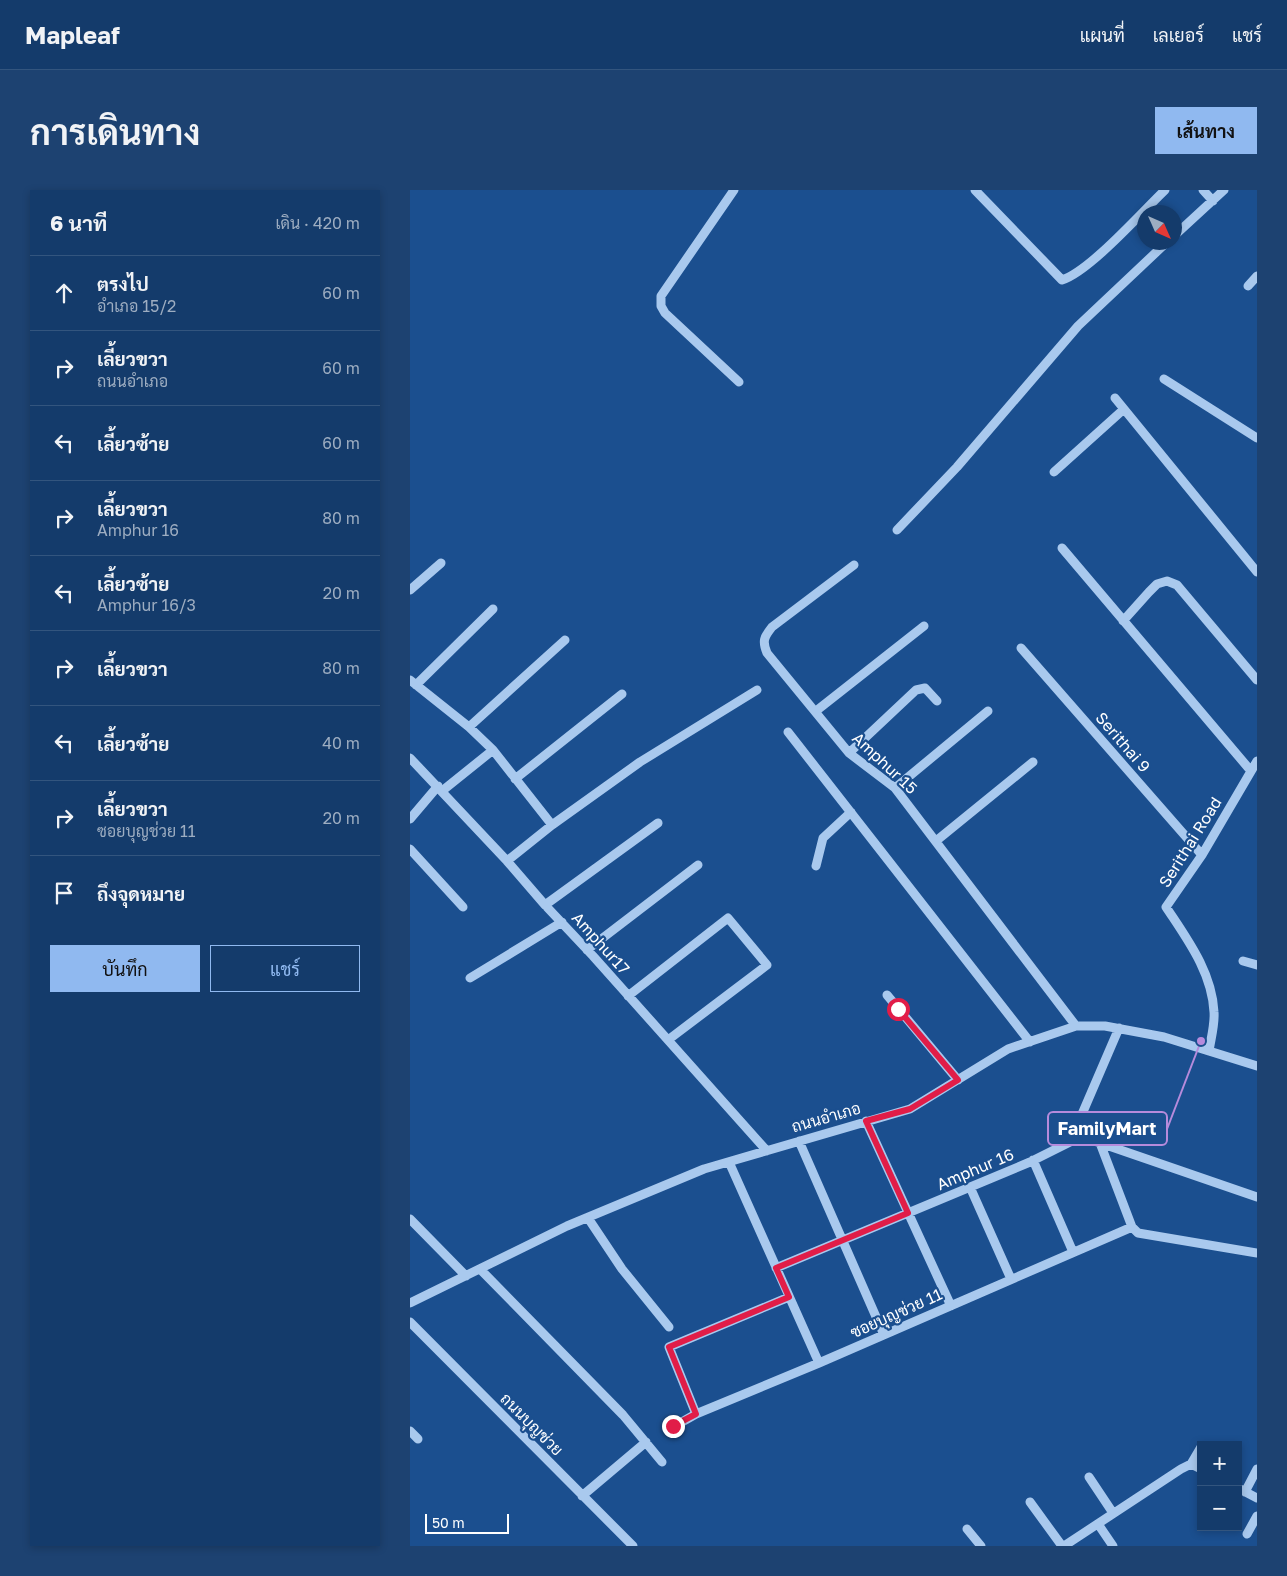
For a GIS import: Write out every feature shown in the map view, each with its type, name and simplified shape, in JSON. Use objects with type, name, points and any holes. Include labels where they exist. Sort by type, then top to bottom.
[{"type":"street","points":[[734,190],[661,296],[660,306],[665,313],[739,382]]},
{"type":"street","points":[[976,190],[1062,280],[1070,277],[1104,249],[1165,190]]},
{"type":"street","points":[[1204,190],[1212,200]]},
{"type":"street","points":[[1182,228],[1224,190]]},
{"type":"street","points":[[897,530],[957,467],[1078,326],[1159,250]]},
{"type":"street","points":[[1248,286],[1257,276]]},
{"type":"street","points":[[1164,379],[1257,438]]},
{"type":"street","points":[[1115,398],[1257,572]]},
{"type":"street","points":[[1054,472],[1124,409]]},
{"type":"street","points":[[1062,548],[1251,771]]},
{"type":"street","points":[[410,590],[441,563]]},
{"type":"street","name":"Amphur 15","points":[[854,564],[772,627],[765,636],[763,643],[767,652],[849,753],[895,788],[1076,1026]]},
{"type":"street","points":[[1123,621],[1157,584],[1167,581],[1177,584],[1257,680]]},
{"type":"street","points":[[494,609],[413,682],[469,727],[493,750],[552,825]]},
{"type":"street","points":[[816,711],[924,626]]},
{"type":"street","points":[[469,727],[565,640]]},
{"type":"street","name":"Serithai 9","points":[[1021,648],[1202,855]]},
{"type":"street","points":[[849,753],[916,690],[925,688],[937,701]]},
{"type":"street","points":[[507,861],[552,825],[640,762],[757,690]]},
{"type":"street","points":[[515,778],[622,694]]},
{"type":"street","points":[[895,788],[988,711]]},
{"type":"street","points":[[788,732],[1030,1042]]},
{"type":"street","points":[[410,819],[440,788],[493,750]]},
{"type":"street","name":"Amphur17","points":[[410,758],[507,861],[544,905],[588,950],[767,1151]]},
{"type":"street","name":"Serithai Road","points":[[1209,1051],[1214,1013],[1209,982],[1194,950],[1166,907],[1202,855],[1257,761]]},
{"type":"street","points":[[936,841],[1033,762]]},
{"type":"street","points":[[816,866],[823,838],[851,812]]},
{"type":"street","points":[[544,905],[658,823]]},
{"type":"street","points":[[410,849],[462,907]]},
{"type":"street","points":[[588,950],[698,865]]},
{"type":"street","points":[[628,996],[728,918],[767,965],[668,1040]]},
{"type":"street","points":[[470,978],[562,922]]},
{"type":"street","points":[[1243,961],[1257,965]]},
{"type":"street","points":[[887,994],[958,1080]]},
{"type":"street","name":"ถนนอำเภอ","points":[[410,1303],[588,1218],[704,1169],[910,1109],[1008,1050],[1076,1026],[1105,1026],[1164,1037],[1257,1066]]},
{"type":"street","name":"Amphur 16","points":[[776,1268],[1033,1160],[1070,1142],[1119,1028]]},
{"type":"street","points":[[866,1121],[951,1306]]},
{"type":"street","points":[[1074,1134],[1257,1198]]},
{"type":"street","points":[[799,1141],[884,1335]]},
{"type":"street","points":[[1100,1143],[1132,1227],[1138,1234],[1257,1253]]},
{"type":"street","points":[[1033,1160],[1073,1252]]},
{"type":"street","points":[[729,1162],[819,1363]]},
{"type":"street","points":[[970,1187],[1011,1279]]},
{"type":"street","points":[[588,1218],[622,1269],[669,1326]]},
{"type":"street","points":[[410,1219],[466,1276]]},
{"type":"street","name":"ซอยบุญช่วย 11","points":[[673,1426],[696,1414],[819,1363],[1132,1227]]},
{"type":"street","points":[[480,1269],[623,1415],[662,1462]]},
{"type":"street","points":[[696,1414],[669,1347],[789,1297]]},
{"type":"street","name":"ถนนบุญช่วย","points":[[410,1322],[633,1546]]},
{"type":"street","points":[[410,1431],[418,1439]]},
{"type":"street","points":[[582,1496],[646,1442]]},
{"type":"street","points":[[1030,1502],[1063,1546],[1191,1464],[1197,1454]]},
{"type":"street","points":[[1191,1464],[1197,1467]]},
{"type":"street","points":[[1257,1469],[1242,1490],[1257,1498]]},
{"type":"street","points":[[1090,1477],[1113,1513]]},
{"type":"street","points":[[1247,1534],[1257,1516]]},
{"type":"street","points":[[1098,1524],[1113,1546]]},
{"type":"street","points":[[967,1529],[981,1546]]},
{"type":"place","name":"FamilyMart","points":[[1201,1041]]},
{"type":"route","points":[[673,1426],[696,1414],[669,1347],[789,1297],[776,1268],[908,1213],[866,1121],[910,1109],[958,1080],[898,1009]]}]
